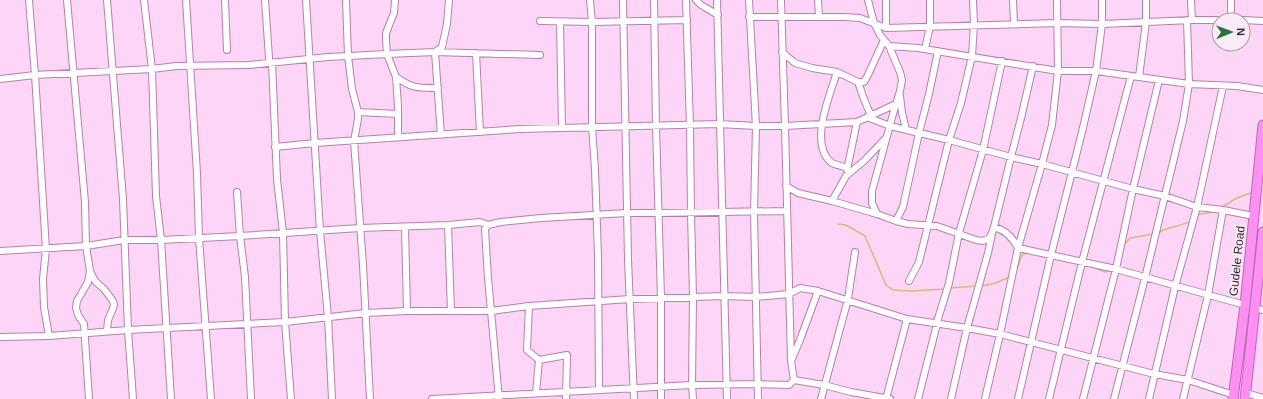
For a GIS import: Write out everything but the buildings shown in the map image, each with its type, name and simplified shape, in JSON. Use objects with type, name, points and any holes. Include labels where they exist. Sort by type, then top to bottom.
[{"type":"highway","name":"Gudele Road","points":[[1234,397],[1263,125]]},
{"type":"highway","name":"Gudele Road","points":[[1246,396],[1259,309],[1263,232]]},
{"type":"street","points":[[29,0],[46,249],[43,293],[49,336]]},
{"type":"street","points":[[68,0],[84,202],[86,246],[90,271],[95,281],[104,289],[113,301],[114,305],[108,320],[107,331]]},
{"type":"street","points":[[107,0],[123,199],[128,330],[133,399]]},
{"type":"street","points":[[144,0],[152,69],[156,196],[161,240],[171,399]]},
{"type":"street","points":[[186,0],[198,173],[199,238],[211,399]]},
{"type":"street","points":[[225,0],[227,50]]},
{"type":"street","points":[[265,0],[271,60],[277,179],[283,233],[285,322],[291,399]]},
{"type":"street","points":[[306,0],[320,230],[328,317],[332,399]]},
{"type":"street","points":[[346,0],[348,56],[352,89],[358,112],[354,141],[366,313],[370,399]]},
{"type":"street","points":[[395,0],[394,13],[386,33],[387,54],[396,77],[398,137]]},
{"type":"street","points":[[435,52],[442,47],[447,24],[449,0]]},
{"type":"street","points":[[590,0],[592,22],[592,127],[597,215],[599,301],[598,390]]},
{"type":"street","points":[[623,0],[627,212],[634,399]]},
{"type":"street","points":[[654,0],[661,298],[661,399]]},
{"type":"street","points":[[686,0],[690,126],[693,399]]},
{"type":"street","points":[[696,0],[701,5],[718,15]]},
{"type":"street","points":[[717,0],[727,399]]},
{"type":"street","points":[[749,0],[756,126],[754,212],[758,399]]},
{"type":"street","points":[[781,0],[788,294],[791,361],[794,380]]},
{"type":"street","points":[[818,0],[819,17]]},
{"type":"street","points":[[868,0],[874,23],[880,35],[889,46],[902,80],[872,191],[872,203],[877,214]]},
{"type":"street","points":[[886,0],[886,28]]},
{"type":"street","points":[[925,49],[930,26],[930,0]]},
{"type":"street","points":[[909,281],[919,262],[949,140],[961,103],[972,56],[974,25],[973,0]]},
{"type":"street","points":[[1013,0],[1014,24]]},
{"type":"street","points":[[985,399],[1018,248],[1052,125],[1058,70],[1057,0]]},
{"type":"street","points":[[1018,399],[1096,71],[1102,24],[1102,0]]},
{"type":"street","points":[[1139,77],[1146,22],[1146,0]]},
{"type":"street","points":[[1114,399],[1179,140],[1189,84],[1189,20],[1191,0]]},
{"type":"street","points":[[1231,0],[1231,12]]},
{"type":"street","points":[[749,17],[860,18],[886,28],[1057,23],[1102,24],[1211,20]]},
{"type":"street","points":[[540,21],[592,22],[687,20]]},
{"type":"street","points":[[1251,20],[1263,20]]},
{"type":"street","points":[[560,22],[562,128]]},
{"type":"street","points":[[782,52],[796,63],[812,68],[837,72],[858,82],[864,82],[884,40]]},
{"type":"street","points":[[889,46],[925,49],[1058,70],[1096,71],[1189,84],[1238,86],[1263,90]]},
{"type":"street","points":[[896,221],[902,207],[938,51]]},
{"type":"street","points":[[0,79],[35,75],[152,69],[176,66],[249,65],[271,60],[387,54],[435,52],[540,55]]},
{"type":"street","points":[[435,52],[441,135]]},
{"type":"street","points":[[476,53],[480,132]]},
{"type":"street","points":[[918,399],[937,323],[949,283],[959,233],[983,150],[1002,61]]},
{"type":"street","points":[[951,399],[967,328],[994,230],[1010,157],[1033,66]]},
{"type":"street","points":[[837,72],[821,123],[822,149],[827,158],[834,164],[847,168]]},
{"type":"street","points":[[1050,399],[1082,262],[1131,76]]},
{"type":"street","points":[[396,77],[409,86],[438,88]]},
{"type":"street","points":[[1083,399],[1116,270],[1133,189],[1159,80]]},
{"type":"street","points":[[858,82],[869,117]]},
{"type":"street","points":[[1149,399],[1197,206],[1223,86]]},
{"type":"street","points":[[900,91],[906,129]]},
{"type":"street","points":[[275,147],[520,129],[690,126],[720,124],[785,126],[857,122],[896,104]]},
{"type":"street","points":[[358,112],[398,114]]},
{"type":"street","points":[[869,117],[890,126],[1073,172],[1197,206],[1254,216]]},
{"type":"street","points":[[846,176],[857,122]]},
{"type":"street","points":[[832,201],[846,176],[864,161],[886,138]]},
{"type":"street","points":[[786,186],[798,193],[832,201],[896,221],[908,224],[937,226],[976,240],[983,241],[989,238],[994,230],[1000,228],[1013,239],[1018,248],[1116,270],[1245,305]]},
{"type":"street","points":[[237,192],[245,278],[251,399]]},
{"type":"street","points":[[0,252],[86,246],[124,240],[161,240],[480,222],[488,225],[501,222],[541,218],[627,212],[658,214],[787,210]]},
{"type":"street","points":[[1183,399],[1208,295],[1223,210]]},
{"type":"street","points":[[448,225],[451,311]]},
{"type":"street","points":[[488,225],[485,229],[490,311],[499,397]]},
{"type":"street","points":[[405,227],[407,311]]},
{"type":"street","points":[[821,399],[848,299],[855,252]]},
{"type":"street","points":[[89,399],[84,324],[78,316],[76,308],[77,301],[88,282],[90,271]]},
{"type":"street","points":[[0,337],[49,336],[84,332],[285,322],[366,313],[407,311],[490,311],[529,306],[630,299],[724,296],[756,297],[788,294],[800,288],[848,299],[907,319],[1000,334],[1154,374],[1188,380],[1234,397]]},
{"type":"street","points":[[791,361],[818,291]]},
{"type":"street","points":[[529,306],[527,350],[539,360]]},
{"type":"street","points":[[794,380],[887,399],[907,319]]},
{"type":"street","points":[[539,360],[566,355],[566,399]]},
{"type":"street","points":[[536,393],[539,360]]},
{"type":"street","points":[[432,399],[499,397],[565,391],[661,386],[757,384],[789,385],[794,380]]},
{"type":"street","points":[[850,399],[851,392]]},
{"type":"street","points":[[1246,396],[1263,398]]},
{"type":"waterway","points":[[1222,207],[1237,198],[1253,192]]},
{"type":"waterway","points":[[1196,215],[1212,212]]},
{"type":"waterway","points":[[1159,232],[1191,221]]},
{"type":"waterway","points":[[838,224],[846,225],[865,236],[886,285],[893,290],[912,291],[945,289]]},
{"type":"waterway","points":[[1123,246],[1130,238],[1154,234]]},
{"type":"waterway","points":[[1016,270],[1023,254],[1029,253]]},
{"type":"waterway","points":[[1090,266],[1105,272],[1112,270]]},
{"type":"waterway","points":[[981,286],[996,283],[1009,277]]},
{"type":"waterway","points":[[949,288],[977,286]]}]
